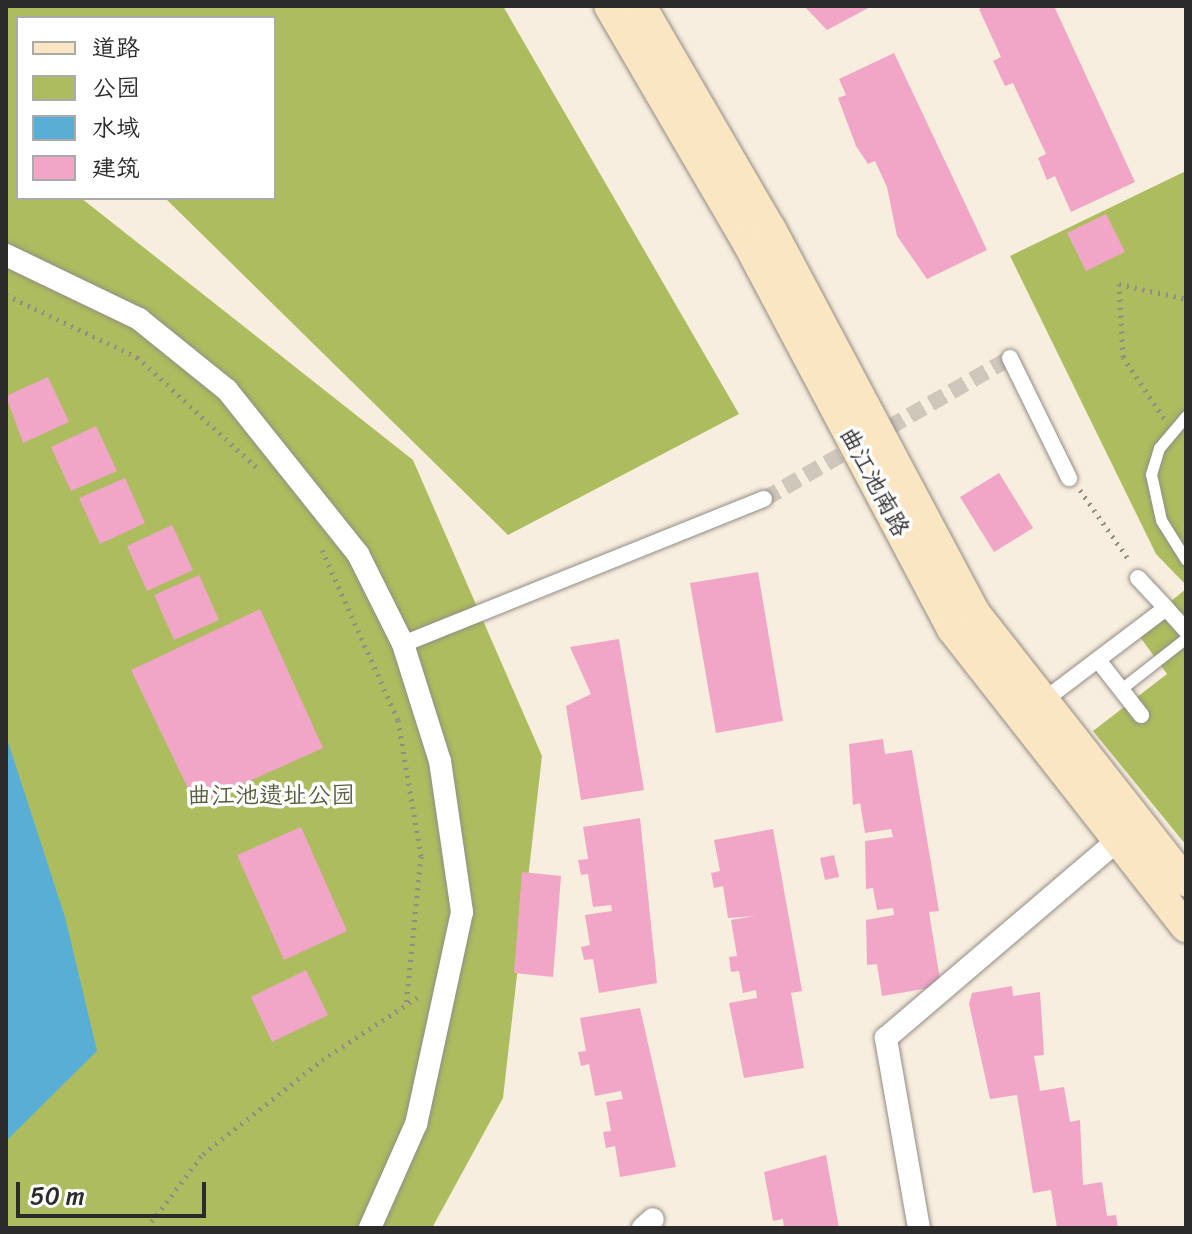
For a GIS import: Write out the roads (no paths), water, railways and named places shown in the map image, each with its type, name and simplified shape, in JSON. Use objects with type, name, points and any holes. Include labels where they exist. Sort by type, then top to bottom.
[{"type":"main road","name":"曲江池南路","points":[[609,6],[747,242],[952,629],[1186,927]]},
{"type":"main road","name":"曲江池南路","points":[[641,6],[771,229],[976,614],[1186,882]]},
{"type":"street","points":[[6,255],[139,319],[227,390],[358,554],[403,644],[440,761],[462,912],[454,974],[416,1124],[370,1228]]},
{"type":"street","points":[[1010,358],[1069,478]]},
{"type":"street","points":[[403,644],[764,499]]},
{"type":"street","points":[[1138,578],[1186,630]]},
{"type":"street","points":[[1043,701],[1166,608]]},
{"type":"street","points":[[1098,660],[1141,715]]},
{"type":"street","points":[[919,1228],[886,1038],[1118,840]]},
{"type":"lane","points":[[1186,416],[1172,429],[1151,474],[1154,501],[1186,560]]},
{"type":"lane","points":[[1121,689],[1186,638]]},
{"type":"water","points":[[6,736],[65,917],[97,1051],[6,1141]]},
{"type":"tunnel","points":[[764,499],[1010,358]]},
{"type":"park label","name":"曲江池遗址公园","points":[[271,796]]}]
